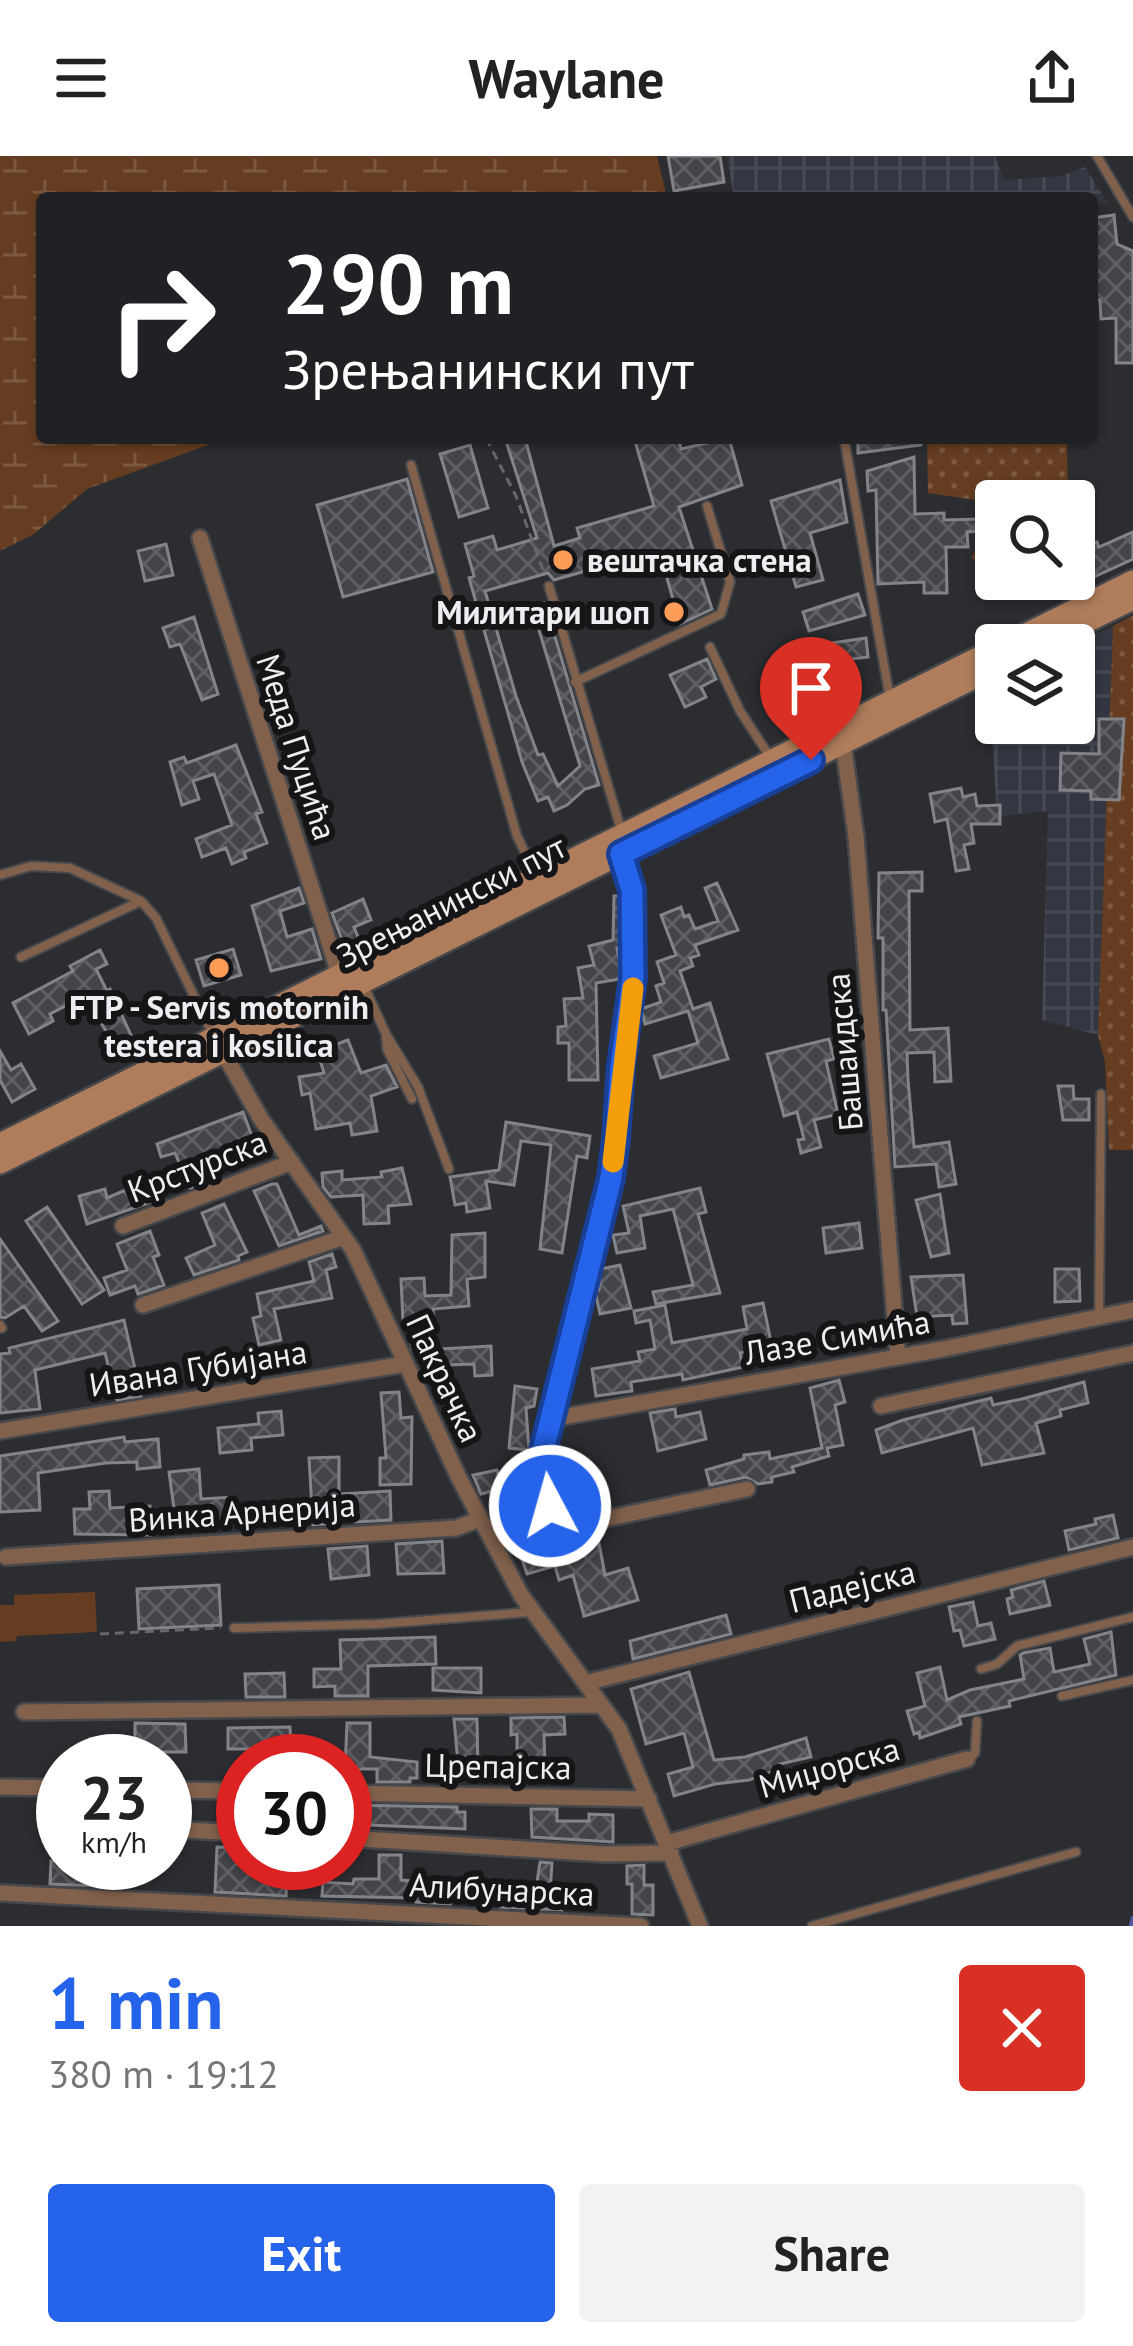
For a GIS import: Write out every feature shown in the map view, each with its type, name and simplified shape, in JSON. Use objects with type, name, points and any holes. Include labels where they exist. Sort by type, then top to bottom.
[{"type":"main road","name":"Зрењанински пут","points":[[1046,624],[1133,581]]},
{"type":"main road","points":[[1082,624],[1133,599]]},
{"type":"main road","name":"Зрењанински пут","points":[[0,1144],[363,982],[772,762],[975,659]]},
{"type":"main road","name":"Зрењанински пут","points":[[0,1163],[339,974],[536,877],[621,844],[975,677]]},
{"type":"street","name":"Меда Пуцића","points":[[200,538],[339,974]]},
{"type":"street","name":"Башаидска","points":[[843,743],[858,856],[898,1357]]},
{"type":"street","points":[[621,844],[632,890],[633,978],[616,1139],[611,1178],[543,1451],[544,1486],[555,1514],[571,1524],[747,1489]]},
{"type":"street","name":"Пакрачка","points":[[218,1045],[368,1280],[499,1556],[532,1612],[619,1729],[699,1926]]},
{"type":"street","name":"Крстурска","points":[[123,1226],[292,1162]]},
{"type":"street","points":[[143,1305],[344,1237]]},
{"type":"street","name":"Лазе Симића","points":[[551,1419],[1133,1310]]},
{"type":"street","points":[[881,1406],[1133,1353]]},
{"type":"street","name":"Ивана Губијана","points":[[0,1431],[406,1364]]},
{"type":"street","name":"Винка Арнерија","points":[[6,1557],[456,1528],[480,1519]]},
{"type":"street","name":"Падејска","points":[[585,1683],[1133,1546]]},
{"type":"street","points":[[24,1712],[601,1705]]},
{"type":"street","name":"Миџорска","points":[[372,1840],[591,1853],[669,1848],[968,1760]]},
{"type":"street","points":[[0,1787],[36,1788]]},
{"type":"street","name":"Црепајска","points":[[372,1794],[649,1799]]},
{"type":"street","name":"Алибунарска","points":[[0,1893],[641,1926]]},
{"type":"lane","points":[[1097,156],[1133,217]]},
{"type":"lane","points":[[1123,197],[1133,192]]},
{"type":"lane","points":[[845,444],[890,700]]},
{"type":"lane","points":[[411,465],[517,836],[536,877]]},
{"type":"lane","points":[[575,682],[721,614],[730,582],[707,506]]},
{"type":"lane","points":[[549,586],[621,844]]},
{"type":"lane","points":[[710,647],[772,762]]},
{"type":"lane","points":[[0,875],[31,866],[70,868],[141,901],[156,918],[218,1045]]},
{"type":"lane","points":[[21,957],[141,901]]},
{"type":"lane","points":[[363,982],[386,1034],[418,1087],[449,1169]]},
{"type":"lane","points":[[386,1034],[387,1048],[412,1099]]},
{"type":"lane","points":[[1099,1316],[1101,1094]]},
{"type":"lane","points":[[234,1628],[378,1624],[532,1612]]},
{"type":"lane","points":[[981,1669],[997,1664],[1016,1646],[1133,1617]]},
{"type":"lane","points":[[1061,1696],[1133,1680]]},
{"type":"lane","name":"Миџорска","points":[[968,1760],[975,1754],[976,1721]]},
{"type":"lane","points":[[812,1926],[1076,1852]]},
{"type":"path","points":[[489,444],[516,496],[549,586]]},
{"type":"path","points":[[499,1556],[559,1537],[571,1524]]},
{"type":"path","points":[[100,1634],[234,1628]]},
{"type":"shaded area","points":[[727,156],[995,156],[1004,180],[1061,176],[1085,167],[1108,203],[1098,204],[1098,192],[733,192]]},
{"type":"shaded area","points":[[1113,626],[1098,1035],[1042,1020],[1048,811],[997,816],[993,744],[1095,744],[1095,635]]},
{"type":"green space","points":[[0,156],[657,156],[666,192],[36,192],[36,444],[211,444],[87,489],[34,534],[0,551]]},
{"type":"green space","points":[[927,444],[1067,444],[1068,480],[975,480],[975,500],[928,493]]},
{"type":"green space","points":[[1133,615],[1133,1150],[1109,1150],[1105,1062],[1098,1035],[1113,626]]},
{"type":"green space","points":[[95,1592],[97,1632],[17,1636],[16,1641],[0,1642],[0,1605],[14,1605],[14,1595]]},
{"type":"building","points":[[668,156],[720,156],[724,182],[674,191]]},
{"type":"building","points":[[1114,215],[1117,244],[1133,251],[1133,363],[1116,363],[1116,318],[1101,319],[1098,217]]},
{"type":"building","points":[[507,444],[527,444],[554,546],[580,538],[577,528],[654,506],[636,444],[680,444],[681,449],[731,444],[742,485],[679,507],[712,609],[680,624],[659,550],[554,580],[548,573],[485,591],[538,755],[543,754],[558,786],[580,766],[532,607],[545,603],[599,785],[554,811],[548,797],[538,801],[522,762],[469,578],[474,576],[465,544],[493,536],[497,550],[537,538]]},
{"type":"building","points":[[858,444],[921,444],[921,445],[858,453]]},
{"type":"building","points":[[470,445],[488,508],[459,517],[440,454]]},
{"type":"building","points":[[914,457],[915,514],[975,519],[975,531],[967,532],[968,547],[946,547],[947,593],[924,593],[924,582],[878,584],[876,490],[868,491],[867,471]]},
{"type":"building","points":[[407,479],[433,572],[343,597],[317,505]]},
{"type":"building","points":[[840,480],[847,522],[810,533],[823,580],[796,587],[771,501]]},
{"type":"building","points":[[1133,532],[1133,559],[1095,576],[1095,543],[1099,547]]},
{"type":"building","points":[[166,544],[173,575],[145,581],[138,551]]},
{"type":"building","points":[[858,594],[865,615],[809,631],[803,612]]},
{"type":"building","points":[[194,617],[218,694],[202,700],[180,644],[170,647],[163,628]]},
{"type":"building","points":[[866,638],[868,657],[843,660],[849,703],[831,706],[818,645]]},
{"type":"building","points":[[707,659],[716,679],[701,687],[706,697],[685,707],[670,675]]},
{"type":"building","points":[[1099,719],[1124,719],[1119,800],[1091,799],[1091,791],[1060,790],[1061,753],[1099,754]]},
{"type":"building","points":[[236,745],[262,812],[256,814],[267,843],[244,852],[246,858],[232,864],[226,848],[202,857],[196,839],[232,825],[214,774],[193,781],[199,799],[182,805],[170,762],[184,757],[187,763]]},
{"type":"building","points":[[961,788],[963,797],[975,794],[977,806],[1000,805],[1000,824],[971,824],[974,843],[964,845],[969,869],[956,871],[947,819],[935,822],[930,794]]},
{"type":"building","points":[[922,872],[922,891],[909,891],[910,1030],[948,1028],[951,1081],[935,1082],[934,1052],[907,1053],[908,1080],[914,1147],[949,1142],[956,1184],[939,1187],[936,1164],[895,1167],[883,1010],[883,938],[878,938],[879,873]]},
{"type":"building","points":[[717,883],[738,930],[695,945],[699,955],[690,958],[693,966],[680,971],[693,1009],[710,1003],[728,1059],[661,1078],[654,1056],[698,1043],[688,1011],[645,1024],[641,1009],[661,1002],[656,986],[664,983],[657,962],[676,955],[661,915],[681,907],[695,929],[718,921],[705,888]]},
{"type":"building","points":[[299,888],[304,903],[280,911],[287,937],[312,929],[321,959],[271,971],[252,906]]},
{"type":"building","points":[[614,896],[621,896],[622,906],[623,948],[617,948],[621,971],[620,979],[596,983],[598,1080],[569,1080],[569,1043],[558,1043],[558,1027],[566,1026],[564,999],[583,998],[578,968],[594,965],[589,946],[613,940]]},
{"type":"building","points":[[363,899],[371,920],[354,927],[360,942],[345,948],[332,913]]},
{"type":"building","name":"FTP - Servis motornih testera i kosilica","points":[[233,949],[241,975],[204,986],[196,960]]},
{"type":"building","points":[[100,950],[107,964],[96,969],[135,1044],[119,1053],[85,996],[50,1014],[53,1021],[29,1034],[13,1003],[73,971],[70,966]]},
{"type":"building","points":[[829,1039],[834,1059],[826,1061],[838,1114],[814,1120],[821,1147],[801,1153],[798,1140],[804,1139],[797,1112],[784,1116],[767,1054]]},
{"type":"building","points":[[348,1040],[361,1073],[386,1065],[397,1087],[371,1096],[377,1131],[352,1135],[350,1123],[316,1129],[310,1093],[302,1095],[299,1077],[324,1073],[320,1060],[335,1055],[332,1046]]},
{"type":"building","points":[[0,1051],[11,1070],[21,1064],[35,1089],[12,1102],[0,1080]]},
{"type":"building","points":[[1058,1086],[1073,1086],[1074,1099],[1089,1099],[1089,1120],[1063,1120]]},
{"type":"building","points":[[243,1112],[253,1139],[232,1143],[234,1159],[209,1167],[214,1179],[190,1188],[175,1153],[161,1157],[157,1144]]},
{"type":"building","points":[[506,1122],[590,1136],[587,1158],[577,1156],[562,1253],[540,1249],[551,1145],[521,1141],[514,1185],[486,1181],[490,1208],[467,1212],[466,1203],[455,1205],[450,1177],[499,1170]]},
{"type":"building","points":[[402,1168],[411,1204],[388,1206],[389,1223],[364,1224],[363,1195],[331,1197],[323,1187],[322,1173],[342,1171],[342,1180],[382,1177],[381,1172]]},
{"type":"building","points":[[154,1178],[163,1198],[87,1224],[79,1196],[105,1189],[107,1198]]},
{"type":"building","points":[[277,1184],[299,1235],[321,1226],[323,1231],[279,1246],[254,1191]]},
{"type":"building","points":[[700,1188],[706,1212],[698,1214],[720,1293],[656,1304],[653,1292],[693,1285],[673,1209],[640,1216],[645,1248],[617,1253],[613,1235],[629,1233],[623,1206]]},
{"type":"building","points":[[940,1194],[949,1253],[931,1257],[916,1200]]},
{"type":"building","points":[[224,1204],[247,1252],[239,1260],[194,1275],[186,1258],[215,1245],[202,1213]]},
{"type":"building","points":[[47,1207],[104,1290],[82,1304],[26,1221]]},
{"type":"building","points":[[859,1223],[862,1248],[826,1253],[823,1228]]},
{"type":"building","points":[[150,1231],[159,1255],[153,1257],[164,1285],[138,1294],[135,1286],[110,1295],[104,1278],[127,1270],[117,1244]]},
{"type":"building","points":[[485,1233],[485,1277],[467,1279],[469,1306],[433,1309],[435,1348],[412,1349],[407,1322],[403,1322],[401,1279],[424,1278],[425,1296],[451,1295],[452,1235]]},
{"type":"building","points":[[0,1239],[58,1321],[42,1331],[24,1306],[0,1317]]},
{"type":"building","points":[[332,1254],[336,1267],[326,1270],[332,1298],[274,1309],[281,1340],[259,1345],[253,1318],[261,1316],[257,1294],[314,1281],[309,1262]]},
{"type":"building","points":[[620,1265],[631,1308],[600,1314],[595,1291],[601,1269]]},
{"type":"building","points":[[1055,1269],[1079,1269],[1080,1301],[1055,1302]]},
{"type":"building","points":[[963,1275],[967,1323],[953,1324],[952,1315],[917,1317],[911,1277]]},
{"type":"building","points":[[763,1303],[772,1347],[740,1353],[743,1367],[683,1380],[682,1374],[631,1382],[632,1391],[596,1396],[592,1369],[640,1361],[638,1352],[655,1349],[650,1320],[636,1323],[634,1311],[665,1305],[672,1343],[747,1329],[743,1307]]},
{"type":"building","points":[[124,1320],[141,1396],[117,1400],[105,1353],[35,1370],[40,1409],[0,1413],[0,1354]]},
{"type":"building","points":[[491,1346],[492,1375],[475,1376],[474,1364],[446,1365],[447,1379],[427,1380],[424,1350]]},
{"type":"building","points":[[839,1380],[845,1402],[835,1405],[843,1445],[827,1448],[829,1456],[792,1467],[794,1472],[772,1477],[772,1482],[758,1484],[746,1477],[710,1485],[706,1470],[744,1459],[744,1455],[769,1452],[770,1459],[822,1448],[810,1388]]},
{"type":"building","points":[[1084,1382],[1088,1403],[1036,1423],[1044,1453],[982,1465],[973,1428],[882,1453],[876,1430],[903,1420],[991,1398],[993,1405],[1022,1399]]},
{"type":"building","points":[[515,1386],[537,1389],[534,1406],[526,1408],[529,1450],[509,1448]]},
{"type":"building","points":[[399,1392],[401,1418],[412,1417],[411,1484],[380,1485],[380,1458],[386,1458],[381,1393]]},
{"type":"building","points":[[675,1409],[676,1417],[700,1412],[706,1439],[658,1451],[650,1413]]},
{"type":"building","points":[[281,1411],[283,1435],[251,1438],[252,1450],[220,1453],[218,1428],[259,1424],[258,1413]]},
{"type":"building","points":[[124,1437],[125,1442],[158,1439],[160,1467],[137,1469],[137,1462],[106,1463],[38,1473],[40,1510],[0,1512],[0,1456]]},
{"type":"building","points":[[339,1457],[339,1494],[390,1491],[391,1520],[325,1518],[326,1524],[313,1525],[309,1458]]},
{"type":"building","points":[[199,1469],[201,1499],[234,1497],[236,1523],[177,1531],[169,1472]]},
{"type":"building","points":[[497,1470],[498,1474],[532,1472],[542,1525],[503,1531],[497,1490],[481,1494],[473,1475]]},
{"type":"building","points":[[109,1491],[110,1508],[150,1506],[151,1535],[75,1534],[74,1509],[90,1509],[89,1492]]},
{"type":"building","points":[[1113,1515],[1118,1538],[1069,1550],[1065,1531]]},
{"type":"building","points":[[598,1538],[605,1575],[628,1568],[638,1600],[584,1616],[573,1575],[559,1580],[555,1566],[527,1574],[521,1556]]},
{"type":"building","points":[[442,1541],[444,1573],[398,1574],[396,1544]]},
{"type":"building","points":[[367,1546],[369,1575],[331,1579],[328,1549]]},
{"type":"building","points":[[1044,1581],[1050,1605],[1010,1614],[1007,1599],[1013,1597],[1011,1590]]},
{"type":"building","points":[[219,1585],[221,1625],[139,1629],[137,1589]]},
{"type":"building","points":[[973,1602],[978,1626],[991,1623],[995,1639],[964,1646],[960,1630],[954,1631],[949,1607]]},
{"type":"building","points":[[726,1615],[731,1634],[633,1659],[630,1641]]},
{"type":"building","points":[[1111,1632],[1116,1675],[959,1717],[961,1724],[920,1738],[919,1732],[914,1734],[907,1711],[925,1706],[917,1673],[940,1667],[947,1700],[1024,1679],[1023,1653],[1050,1648],[1054,1672],[1090,1664],[1084,1639]]},
{"type":"building","points":[[435,1637],[436,1664],[368,1666],[368,1696],[335,1696],[335,1686],[314,1687],[314,1669],[341,1669],[340,1640]]},
{"type":"building","points":[[433,1668],[481,1668],[481,1693],[433,1690]]},
{"type":"building","points":[[689,1672],[714,1760],[745,1757],[806,1738],[811,1757],[780,1764],[782,1768],[749,1780],[674,1796],[668,1774],[693,1767],[684,1733],[646,1744],[631,1689]]},
{"type":"building","points":[[284,1673],[285,1697],[246,1697],[245,1674]]},
{"type":"building","points":[[564,1717],[565,1734],[544,1735],[545,1765],[517,1765],[517,1734],[511,1735],[511,1718]]},
{"type":"building","points":[[454,1719],[477,1719],[478,1774],[459,1775]]},
{"type":"building","points":[[135,1723],[185,1724],[185,1734],[135,1734]]},
{"type":"building","points":[[347,1723],[370,1723],[370,1734],[347,1734]]},
{"type":"building","points":[[290,1727],[290,1734],[228,1734],[228,1728]]},
{"type":"building","points":[[372,1757],[417,1762],[417,1778],[377,1782],[377,1769],[372,1769]]},
{"type":"building","points":[[372,1805],[457,1807],[457,1812],[465,1812],[465,1829],[372,1825]]},
{"type":"building","points":[[531,1809],[557,1809],[557,1821],[613,1815],[613,1842],[532,1837]]},
{"type":"building","points":[[379,1855],[401,1855],[401,1880],[451,1884],[450,1904],[416,1902],[416,1898],[322,1896],[322,1890],[372,1890],[372,1879],[379,1879]]},
{"type":"building","points":[[540,1862],[552,1863],[550,1892],[563,1893],[562,1910],[501,1907],[502,1895],[535,1896]]},
{"type":"building","points":[[644,1865],[644,1885],[653,1885],[653,1915],[632,1914],[627,1866]]},
{"type":"building","points":[[216,1870],[216,1890],[286,1890],[286,1896],[215,1892]]},
{"type":"waterway","points":[[1131,1926],[1133,1918]]},
{"type":"slow traffic","points":[[613,1162],[633,988]]},
{"type":"place","name":"вештачка стена","points":[[563,560]]},
{"type":"place","name":"Милитари шоп","points":[[674,612]]},
{"type":"place","name":"FTP - Servis motornih testera i kosilica","points":[[219,968]]},
{"type":"route","points":[[550,1506],[543,1451],[611,1178],[632,999],[632,890],[621,854],[811,760]]}]
